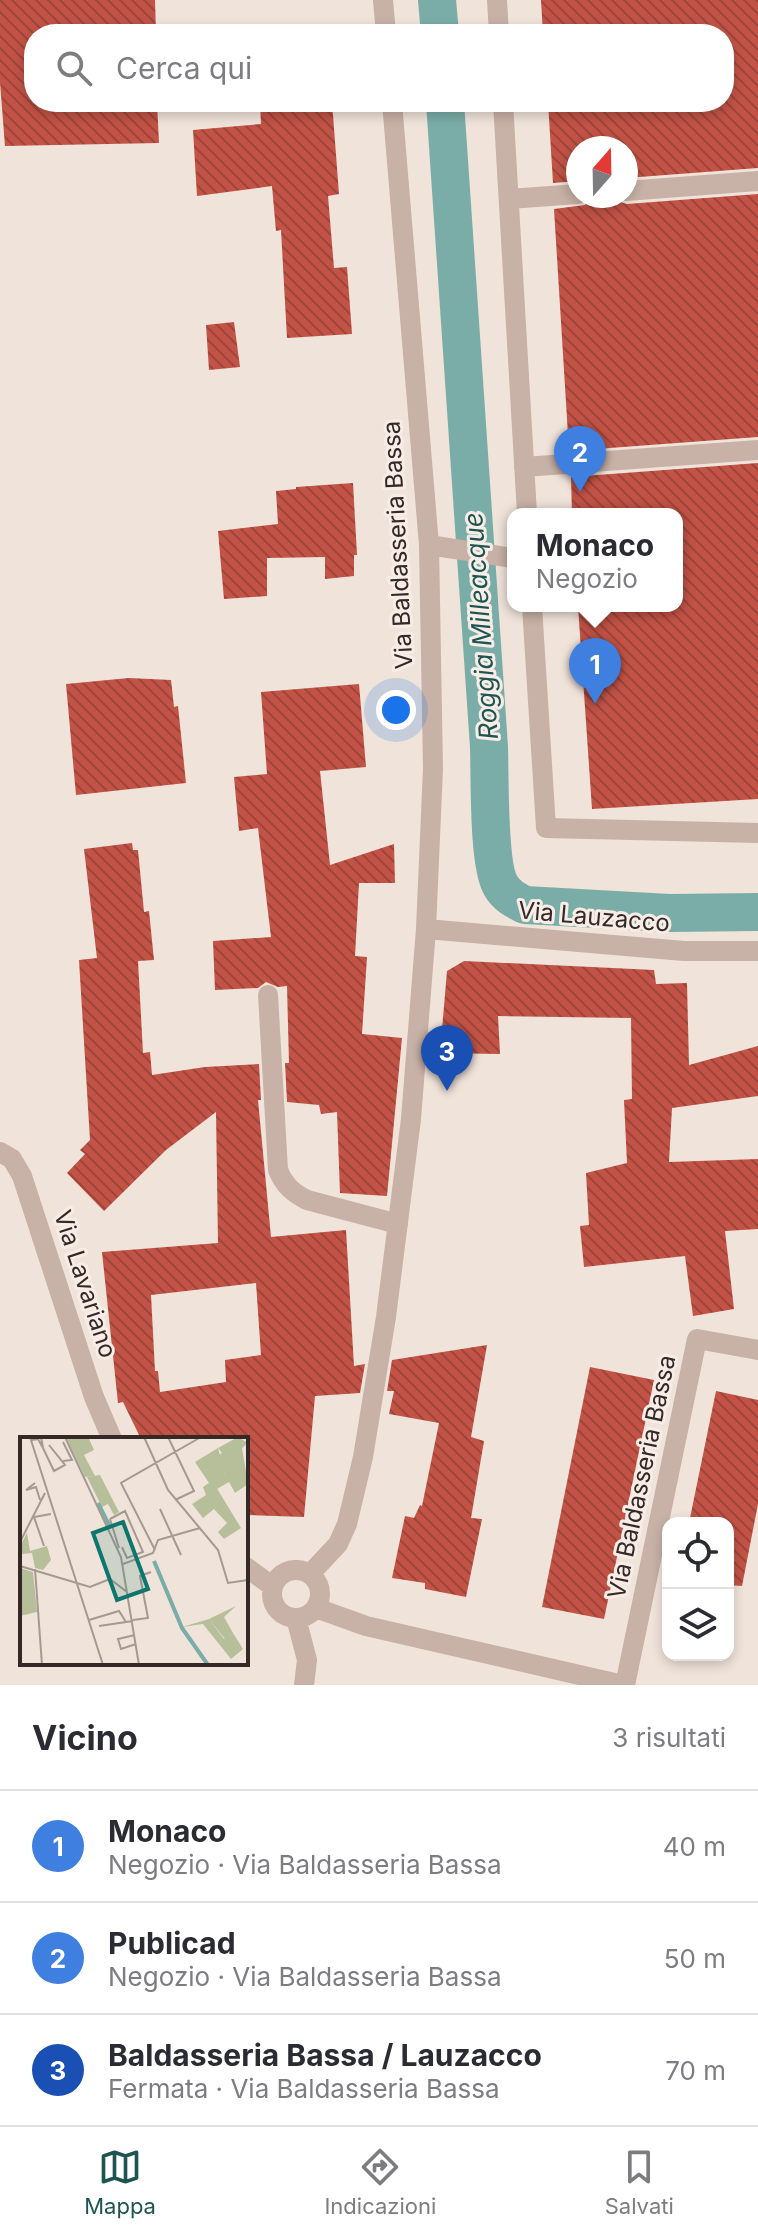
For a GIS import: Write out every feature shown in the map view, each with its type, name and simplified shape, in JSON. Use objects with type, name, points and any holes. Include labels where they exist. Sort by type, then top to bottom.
[{"type":"street","points":[[383,0],[385,24]]},
{"type":"street","points":[[497,0],[498,24]]},
{"type":"street","name":"Via Baldasseria Bassa","points":[[310,1574],[338,1544],[350,1510],[366,1441],[411,1119],[426,929],[438,546],[393,112]]},
{"type":"street","points":[[504,112],[527,508]]},
{"type":"street","points":[[638,190],[758,181]]},
{"type":"street","points":[[509,199],[566,195]]},
{"type":"street","points":[[524,467],[758,450]]},
{"type":"street","points":[[438,546],[507,557]]},
{"type":"street","points":[[532,612],[546,828],[758,833]]},
{"type":"street","name":"Via Lauzacco","points":[[426,929],[684,951],[758,951]]},
{"type":"street","points":[[268,995],[281,1179],[307,1200],[398,1224]]},
{"type":"street","name":"Via Lavariano","points":[[0,1152],[12,1159],[22,1176],[94,1397],[111,1437]]},
{"type":"street","name":"Via Baldasseria Bassa","points":[[316,1608],[366,1626],[624,1685],[697,1339],[758,1350]]},
{"type":"street","points":[[248,1568],[272,1586]]},
{"type":"street","points":[[294,1570],[310,1574],[320,1590],[316,1608],[304,1617],[296,1618],[279,1612],[273,1604],[272,1586],[278,1578],[294,1570]]},
{"type":"street","points":[[296,1618],[307,1660],[304,1685]]},
{"type":"building","points":[[0,0],[155,0],[156,24],[24,24],[24,112],[157,112],[159,143],[5,146],[0,82]]},
{"type":"building","points":[[541,0],[758,0],[758,168],[638,177],[638,136],[566,136],[566,182],[553,183],[549,112],[734,112],[734,24],[542,24]]},
{"type":"building","points":[[260,112],[333,112],[339,194],[328,196],[334,268],[347,267],[352,334],[287,338],[281,230],[276,231],[272,186],[197,196],[193,130],[261,124]]},
{"type":"building","points":[[758,194],[758,437],[569,451],[554,209],[638,208],[638,203]]},
{"type":"building","points":[[234,322],[240,367],[209,370],[206,325]]},
{"type":"building","points":[[758,463],[758,799],[592,809],[578,612],[683,612],[683,508],[572,508],[571,477]]},
{"type":"building","points":[[353,483],[357,555],[354,555],[354,576],[325,579],[325,557],[267,558],[267,596],[224,599],[218,531],[278,524],[276,491]]},
{"type":"building","points":[[129,678],[171,680],[174,707],[178,706],[186,783],[76,795],[66,684]]},
{"type":"building","points":[[359,684],[366,767],[320,771],[330,865],[394,844],[395,883],[359,883],[355,956],[367,957],[362,1034],[402,1038],[387,1196],[340,1193],[337,1112],[321,1114],[319,1105],[287,1102],[287,986],[278,987],[266,982],[258,988],[215,990],[213,941],[271,937],[258,828],[239,831],[234,777],[267,774],[261,692]]},
{"type":"building","points":[[132,843],[133,850],[138,850],[144,912],[149,911],[154,960],[138,961],[143,1053],[150,1052],[152,1075],[205,1067],[259,1064],[261,1100],[258,1100],[271,1237],[346,1230],[354,1366],[365,1364],[360,1393],[315,1396],[304,1517],[248,1515],[248,1437],[140,1437],[123,1402],[118,1403],[102,1252],[218,1243],[216,1112],[166,1150],[104,1211],[67,1173],[85,1154],[80,1150],[90,1140],[79,960],[97,958],[84,849]],"holes":[[[256,1283],[261,1355],[225,1360],[226,1382],[160,1392],[158,1371],[155,1371],[151,1295]]]},
{"type":"building","points":[[464,961],[654,970],[656,984],[687,983],[689,1065],[758,1046],[758,1096],[672,1108],[669,1162],[758,1159],[758,1229],[725,1231],[734,1309],[693,1316],[685,1256],[584,1267],[580,1226],[589,1225],[586,1173],[627,1163],[624,1100],[632,1099],[631,1018],[498,1016],[500,1054],[440,1053],[447,971]]},
{"type":"building","points":[[487,1345],[471,1437],[484,1441],[471,1518],[482,1519],[466,1597],[425,1589],[425,1583],[392,1578],[405,1516],[414,1518],[422,1506],[439,1423],[389,1414],[394,1391],[387,1391],[392,1360]]},
{"type":"building","points":[[590,1367],[654,1380],[604,1619],[542,1607]]},
{"type":"building","points":[[716,1391],[758,1400],[758,1504],[742,1586],[734,1585],[734,1517],[690,1517]]},
{"type":"waterway","name":"Roggia Milleacque","points":[[437,0],[439,24]]},
{"type":"waterway","name":"Roggia Milleacque","points":[[446,112],[489,747],[492,841],[501,886],[525,905],[669,913],[758,912]]},
{"type":"place","name":"Publicad","points":[[580,492]]},
{"type":"place","name":"Monaco","points":[[595,704]]},
{"type":"place","name":"Baldasseria Bassa / Lauzacco","points":[[447,1091]]}]
